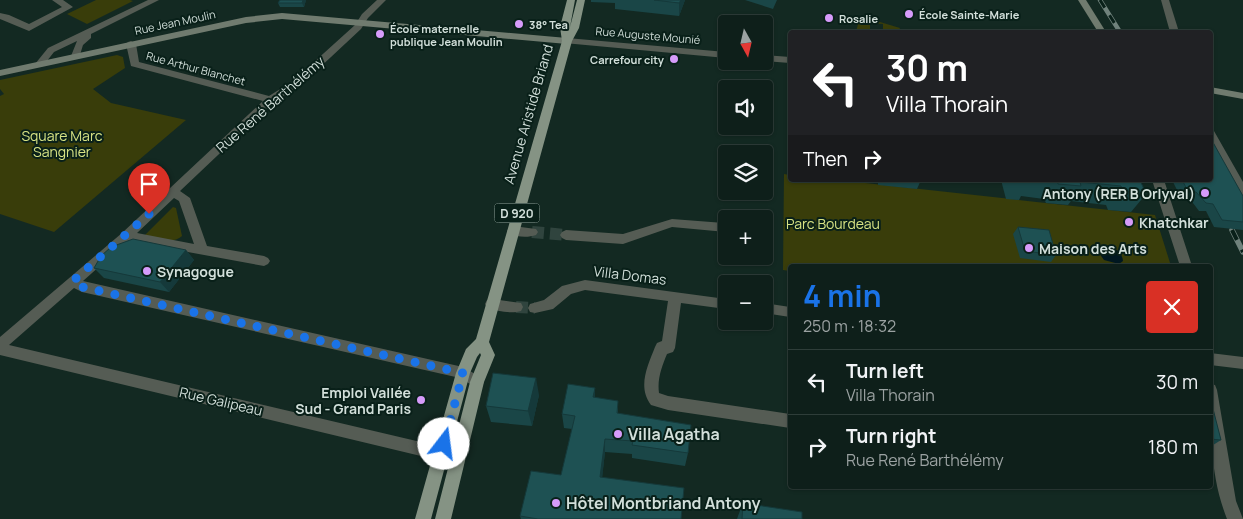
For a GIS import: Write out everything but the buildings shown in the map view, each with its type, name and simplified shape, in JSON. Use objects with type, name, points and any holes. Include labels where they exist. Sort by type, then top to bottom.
[{"type":"main road","name":"D 920","points":[[567,41],[565,27],[571,0]]},
{"type":"main road","name":"D 920","points":[[567,41],[574,28],[581,0]]},
{"type":"main road","points":[[1082,0],[1101,30]]},
{"type":"main road","name":"Rue Jean Moulin","points":[[0,72],[261,18],[301,17],[567,41]]},
{"type":"main road","name":"Avenue Aristide Briand","points":[[423,519],[463,373],[471,353],[482,342],[567,41]]},
{"type":"main road","points":[[1213,91],[1243,96]]},
{"type":"main road","points":[[1213,98],[1243,101]]},
{"type":"main road","name":"Avenue Aristide Briand","points":[[443,519],[477,382],[488,355],[482,342]]},
{"type":"street","points":[[0,16],[29,28],[69,6],[56,0]]},
{"type":"street","points":[[40,64],[51,50],[156,0]]},
{"type":"street","name":"Rue René Barthélémy","points":[[0,345],[126,236],[270,100],[297,83],[358,27],[382,0]]},
{"type":"street","points":[[1165,0],[1174,30]]},
{"type":"street","points":[[76,56],[79,44],[96,30]]},
{"type":"street","name":"Rue Auguste Mounié","points":[[567,41],[718,53]]},
{"type":"street","name":"Rue Arthur Blanchet","points":[[131,44],[134,64],[270,100]]},
{"type":"street","points":[[773,59],[788,60]]},
{"type":"street","points":[[1213,138],[1243,192]]},
{"type":"street","points":[[1159,182],[1185,264]]},
{"type":"street","points":[[172,192],[184,198],[202,249]]},
{"type":"street","points":[[566,235],[623,239],[672,223],[718,227]]},
{"type":"street","points":[[513,231],[532,232]]},
{"type":"street","points":[[126,236],[264,261]]},
{"type":"street","points":[[73,281],[82,287],[463,373],[477,382]]},
{"type":"street","name":"Villa Domas","points":[[535,308],[548,305],[567,290],[585,285],[718,303]]},
{"type":"street","points":[[675,297],[668,348],[662,347],[650,384],[652,396],[656,400],[668,403],[788,421]]},
{"type":"street","points":[[492,304],[516,306]]},
{"type":"street","points":[[773,309],[788,312]]},
{"type":"street","name":"Rue Galipeau","points":[[0,349],[420,448],[441,456]]},
{"type":"street","points":[[1213,359],[1243,363]]},
{"type":"street","points":[[1213,408],[1228,501],[1235,519]]},
{"type":"green space","points":[[96,0],[133,1],[87,24],[67,14]]},
{"type":"green space","points":[[860,16],[900,28],[899,30],[883,29],[883,24],[870,23],[870,29],[876,30],[856,30]]},
{"type":"green space","name":"Square Marc Sangnier","points":[[117,55],[123,57],[125,68],[93,89],[111,103],[186,120],[54,232],[0,214],[0,96],[4,94],[0,89],[0,80]]},
{"type":"green space","name":"Parc Bourdeau","points":[[784,174],[788,175],[788,182],[856,182],[1155,215],[1170,264],[788,264],[788,271],[783,270]]},
{"type":"green space","points":[[173,207],[176,208],[182,236],[178,239],[169,240],[144,236]]},
{"type":"water","points":[[1103,247],[1110,247],[1116,250],[1121,254],[1123,261],[1119,264],[1104,260],[1099,253]]},
{"type":"tunnel","points":[[532,232],[566,235]]},
{"type":"tunnel","points":[[516,307],[535,308]]},
{"type":"railway","points":[[1100,0],[1119,30]]},
{"type":"railway","points":[[1232,230],[1243,252]]},
{"type":"place","name":"École Sainte-Marie","points":[[909,14]]},
{"type":"place","name":"Rosalie","points":[[829,18]]},
{"type":"place","name":"38° Tea","points":[[519,24]]},
{"type":"place","name":"École maternelle publique Jean Moulin","points":[[380,34]]},
{"type":"place","name":"Carrefour city","points":[[674,59]]},
{"type":"place","name":"Antony (RER B Orlyval)","points":[[1205,193]]},
{"type":"place","name":"Khatchkar","points":[[1129,222]]},
{"type":"place","name":"Maison des Arts","points":[[1029,248]]},
{"type":"place","name":"Synagogue","points":[[147,271]]},
{"type":"place","name":"Emploi Vallée Sud - Grand Paris","points":[[421,400]]},
{"type":"place","name":"Villa Agatha","points":[[618,434]]},
{"type":"place","name":"Hôtel Montbriand Antony","points":[[556,503]]},
{"type":"route","points":[[149,214],[73,281],[82,287],[463,373],[444,444]]}]
